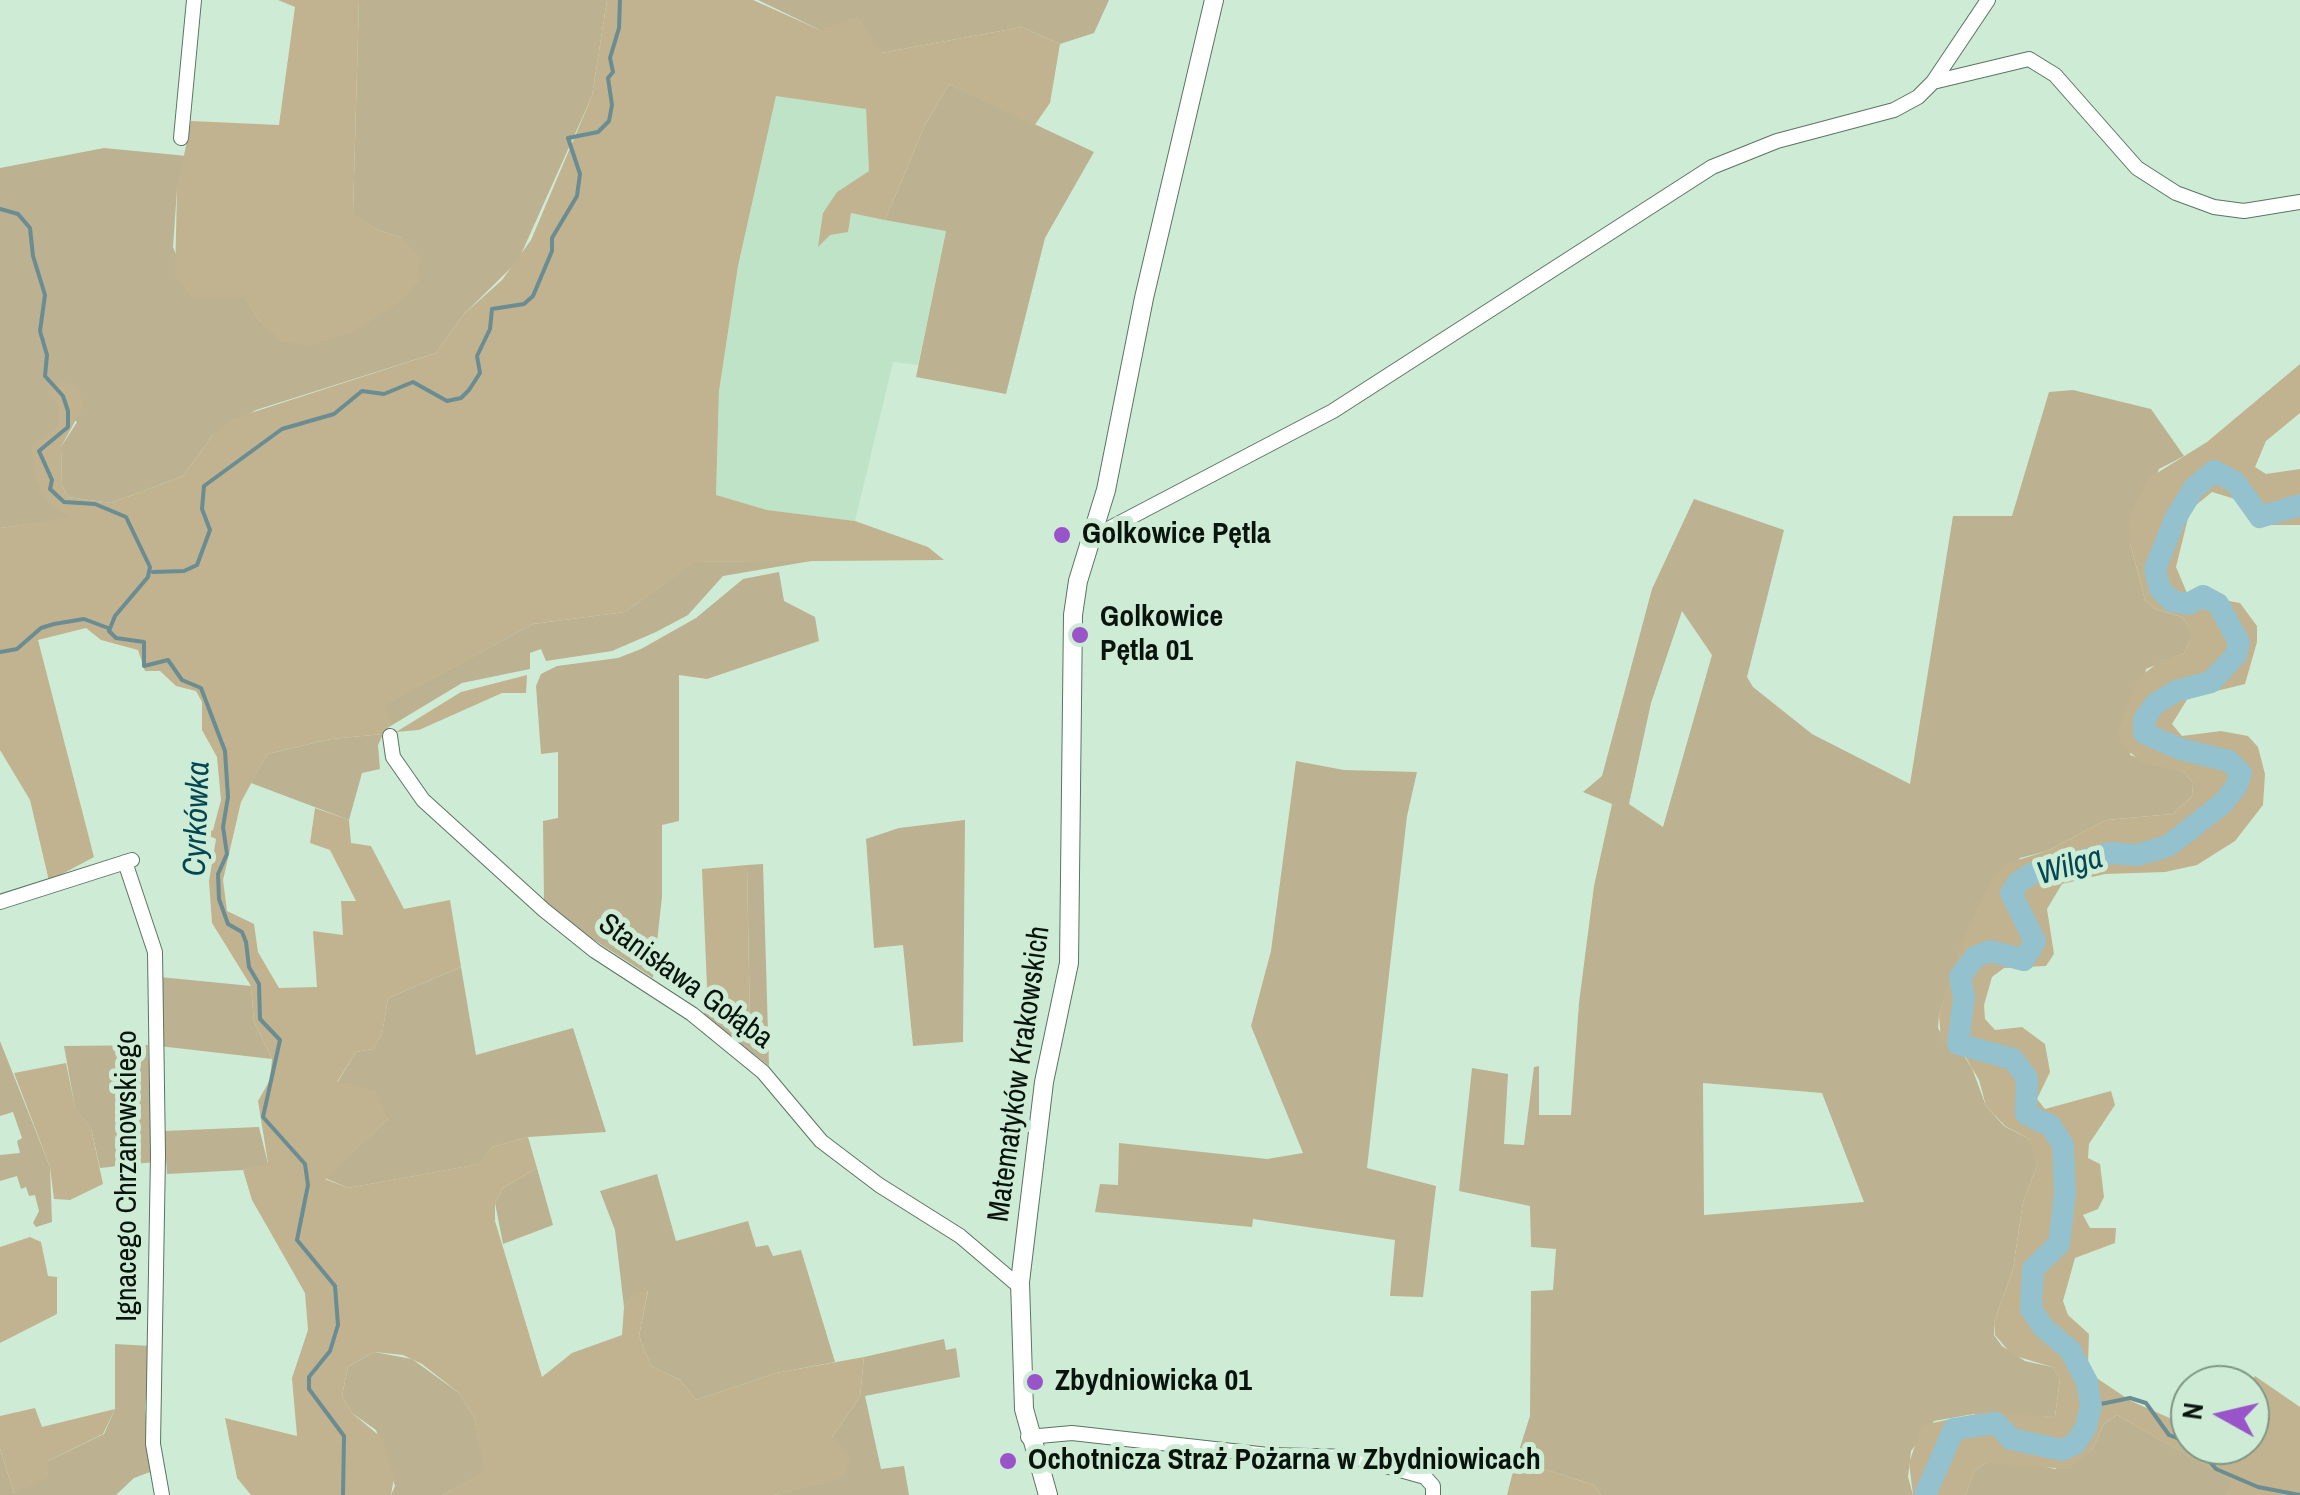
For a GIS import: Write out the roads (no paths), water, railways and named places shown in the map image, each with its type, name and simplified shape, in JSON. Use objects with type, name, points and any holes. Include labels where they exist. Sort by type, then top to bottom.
[{"type":"street","points":[[181,138],[194,0]]},
{"type":"street","name":"Matematyków Krakowskich","points":[[1048,1495],[1028,1437],[1020,1287],[1044,1082],[1068,964],[1073,615],[1090,538],[1106,490],[1147,284],[1214,0]]},
{"type":"street","points":[[1090,538],[1333,411],[1712,166],[1777,141],[1894,110],[1933,82],[1988,0]]},
{"type":"street","points":[[1933,82],[2028,59],[2054,75],[2137,168],[2176,193],[2214,207],[2244,211],[2300,202]]},
{"type":"street","name":"Stanisława Gołąba","points":[[390,736],[393,757],[423,800],[544,910],[742,1053],[775,1084],[821,1140],[879,1185],[960,1236],[1020,1287]]},
{"type":"street","name":"Ignacego Chrzanowskiego","points":[[0,902],[128,861],[154,952],[158,1155],[153,1444],[162,1495]]},
{"type":"street","points":[[1028,1437],[1072,1432],[1268,1455],[1354,1457],[1425,1477],[1434,1486],[1433,1495]]},
{"type":"waterway","points":[[153,572],[184,571],[197,565],[210,530],[202,509],[204,486],[282,429],[334,414],[362,391],[384,394],[413,382],[447,401],[461,398],[469,390],[480,373],[477,356],[490,329],[492,309],[524,304],[533,296],[552,251],[552,238],[577,196],[580,174],[568,138],[598,132],[609,121],[612,105],[608,78],[613,72],[610,58],[619,28],[620,0]]},
{"type":"waterway","name":"Cyrkówka","points":[[0,209],[18,214],[30,228],[33,256],[45,295],[40,331],[47,355],[45,376],[63,396],[68,411],[68,427],[39,451],[52,480],[50,489],[64,502],[95,504],[126,517],[150,567],[148,577],[115,616],[109,631],[116,638],[144,642],[144,666],[168,660],[182,680],[201,688],[225,751],[228,797],[223,827],[227,854],[218,874],[219,899],[228,924],[242,932],[246,942],[249,967],[259,984],[260,1019],[280,1040],[263,1117],[305,1164],[308,1185],[297,1240],[335,1286],[338,1325],[330,1351],[309,1377],[309,1389],[344,1436],[343,1495]]},
{"type":"waterway","name":"Wilga","points":[[1925,1495],[1954,1429],[1996,1423],[2011,1439],[2062,1450],[2075,1444],[2086,1427],[2091,1406],[2087,1382],[2070,1350],[2043,1327],[2031,1309],[2033,1269],[2059,1244],[2065,1194],[2063,1145],[2051,1126],[2026,1114],[2027,1078],[2013,1059],[1958,1044],[1964,997],[1960,977],[1975,957],[1990,951],[2024,960],[2035,941],[2011,893],[2019,882],[2033,873],[2111,853],[2138,855],[2168,846],[2222,804],[2236,787],[2241,773],[2229,761],[2180,749],[2144,733],[2144,720],[2155,704],[2176,691],[2211,682],[2236,655],[2239,642],[2218,604],[2203,596],[2188,604],[2172,601],[2160,589],[2155,569],[2175,519],[2194,488],[2214,471],[2235,482],[2260,517],[2300,505]]},
{"type":"waterway","points":[[0,652],[17,649],[41,628],[54,624],[84,619],[108,628]]},
{"type":"waterway","points":[[2091,1406],[2130,1398],[2146,1403],[2170,1435]]},
{"type":"waterway","points":[[2213,1465],[2258,1487],[2300,1495]]},
{"type":"place","name":"Golkowice Pętla","points":[[1062,535]]},
{"type":"place","name":"Golkowice Pętla 01","points":[[1080,635]]},
{"type":"place","name":"Zbydniowicka 01","points":[[1035,1382]]},
{"type":"place","name":"Ochotnicza Straż Pożarna w Zbydniowicach","points":[[1008,1461]]}]
